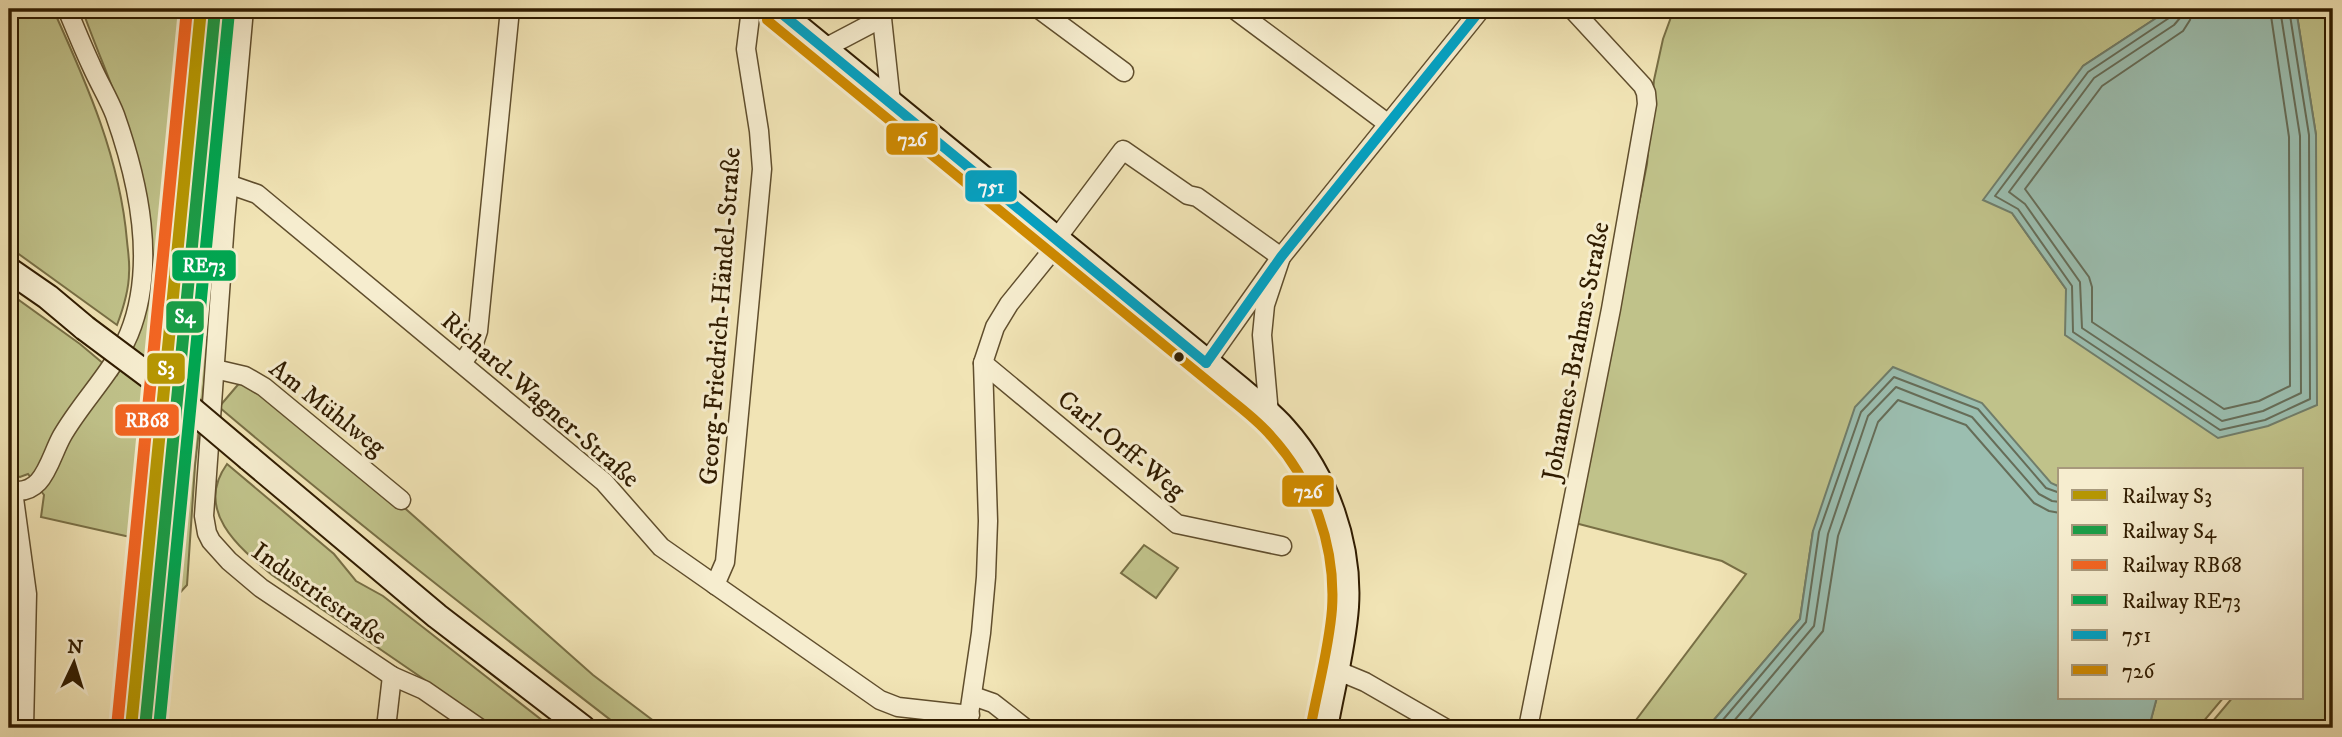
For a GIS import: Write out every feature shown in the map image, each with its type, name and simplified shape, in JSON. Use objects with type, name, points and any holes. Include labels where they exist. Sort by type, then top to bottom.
[{"type":"street","points":[[24,728],[27,594],[11,491],[25,491],[41,480],[68,425],[118,355],[134,318],[144,274],[139,206],[128,160],[114,114],[66,9]]},
{"type":"street","name":"Industriestraße","points":[[244,9],[228,184],[204,516],[207,533],[229,561],[261,589],[392,676],[424,690],[479,728]]},
{"type":"street","points":[[462,363],[472,349],[478,331],[510,9]]},
{"type":"street","name":"Georg-Friedrich-Händel-Straße","points":[[715,585],[725,562],[762,169],[760,131],[746,49],[751,9]]},
{"type":"street","points":[[776,9],[1269,414],[1295,443],[1331,507],[1346,572],[1346,607],[1325,728]]},
{"type":"street","points":[[1038,9],[1124,72]]},
{"type":"street","points":[[1234,9],[1387,124]]},
{"type":"street","points":[[1206,363],[1281,257],[1481,9]]},
{"type":"street","name":"Johannes-Brahms-Straße","points":[[1528,728],[1611,309],[1647,104],[1643,86],[1572,9]]},
{"type":"street","points":[[825,48],[881,13],[891,102]]},
{"type":"street","points":[[969,721],[981,633],[987,549],[983,363],[995,327],[1009,304],[1123,150],[1188,194],[1197,197],[1281,257]]},
{"type":"street","name":"Richard-Wagner-Straße","points":[[228,184],[257,194],[462,363],[604,482],[662,547],[880,700],[898,707],[969,721]]},
{"type":"street","points":[[1269,414],[1262,335],[1265,305],[1281,257]]},
{"type":"street","points":[[9,270],[172,393],[416,599],[583,728]]},
{"type":"street","name":"Carl-Orff-Weg","points":[[983,363],[1177,524],[1282,546]]},
{"type":"street","name":"Am Mühlweg","points":[[215,369],[245,376],[264,387],[401,500]]},
{"type":"street","points":[[1336,670],[1364,682],[1445,728]]},
{"type":"street","points":[[386,728],[392,676]]},
{"type":"street","points":[[973,696],[993,703],[1025,728]]},
{"type":"green space","points":[[9,9],[53,9],[100,122],[117,180],[129,257],[128,286],[117,325],[9,247]]},
{"type":"green space","points":[[82,9],[190,9],[139,539],[41,517],[44,495],[28,474],[20,477],[9,474],[9,293],[80,344],[117,375],[140,326],[153,275],[148,207],[142,178],[125,121]]},
{"type":"green space","points":[[1674,9],[2170,9],[2083,66],[2012,213],[2066,289],[2314,237],[2316,135],[2296,9],[2333,9],[2333,728],[2207,728],[2232,698],[2304,698],[2304,468],[2058,468],[2058,486],[2051,484],[1813,531],[1800,619],[1707,728],[1630,728],[1746,574],[1722,561],[1575,523],[1647,164],[1654,80],[1663,39]]},
{"type":"green space","points":[[194,328],[209,339],[195,466],[187,585],[176,597],[164,728],[154,728],[174,531],[184,531],[186,506],[176,505]]},
{"type":"green space","points":[[242,380],[399,503],[593,675],[663,728],[621,728],[418,570],[268,448],[219,407]]},
{"type":"green space","points":[[227,464],[334,554],[356,581],[383,596],[552,728],[495,728],[272,575],[234,540],[218,512],[215,497],[218,481]]},
{"type":"green space","points":[[1144,545],[1178,568],[1156,598],[1121,573]]},
{"type":"green space","points":[[2157,698],[2223,698],[2198,728],[2144,728],[2149,727]]},
{"type":"water","points":[[2170,9],[2296,9],[2316,135],[2317,405],[2268,426],[2218,438],[2065,335],[2066,289],[2012,213],[1983,200],[2083,66]]},
{"type":"water","points":[[1893,367],[1982,403],[2051,483],[2058,486],[2058,698],[2157,698],[2149,727],[1707,728],[1800,619],[1813,531],[1855,407]]},
{"type":"rail line","name":"RB68","points":[[117,727],[187,9]]},
{"type":"rail line","name":"S3","points":[[131,728],[201,9]]},
{"type":"rail line","name":"S4","points":[[145,728],[215,10]]},
{"type":"rail line","name":"RE73","points":[[159,728],[229,12]]},
{"type":"transit line","name":"751","points":[[776,9],[1206,363]]},
{"type":"transit line","name":"751","points":[[1206,363],[1281,257],[1481,9]]},
{"type":"transit line","name":"726","points":[[767,20],[1247,413],[1286,454],[1310,494],[1319,516],[1330,562],[1332,609],[1311,725]]}]
